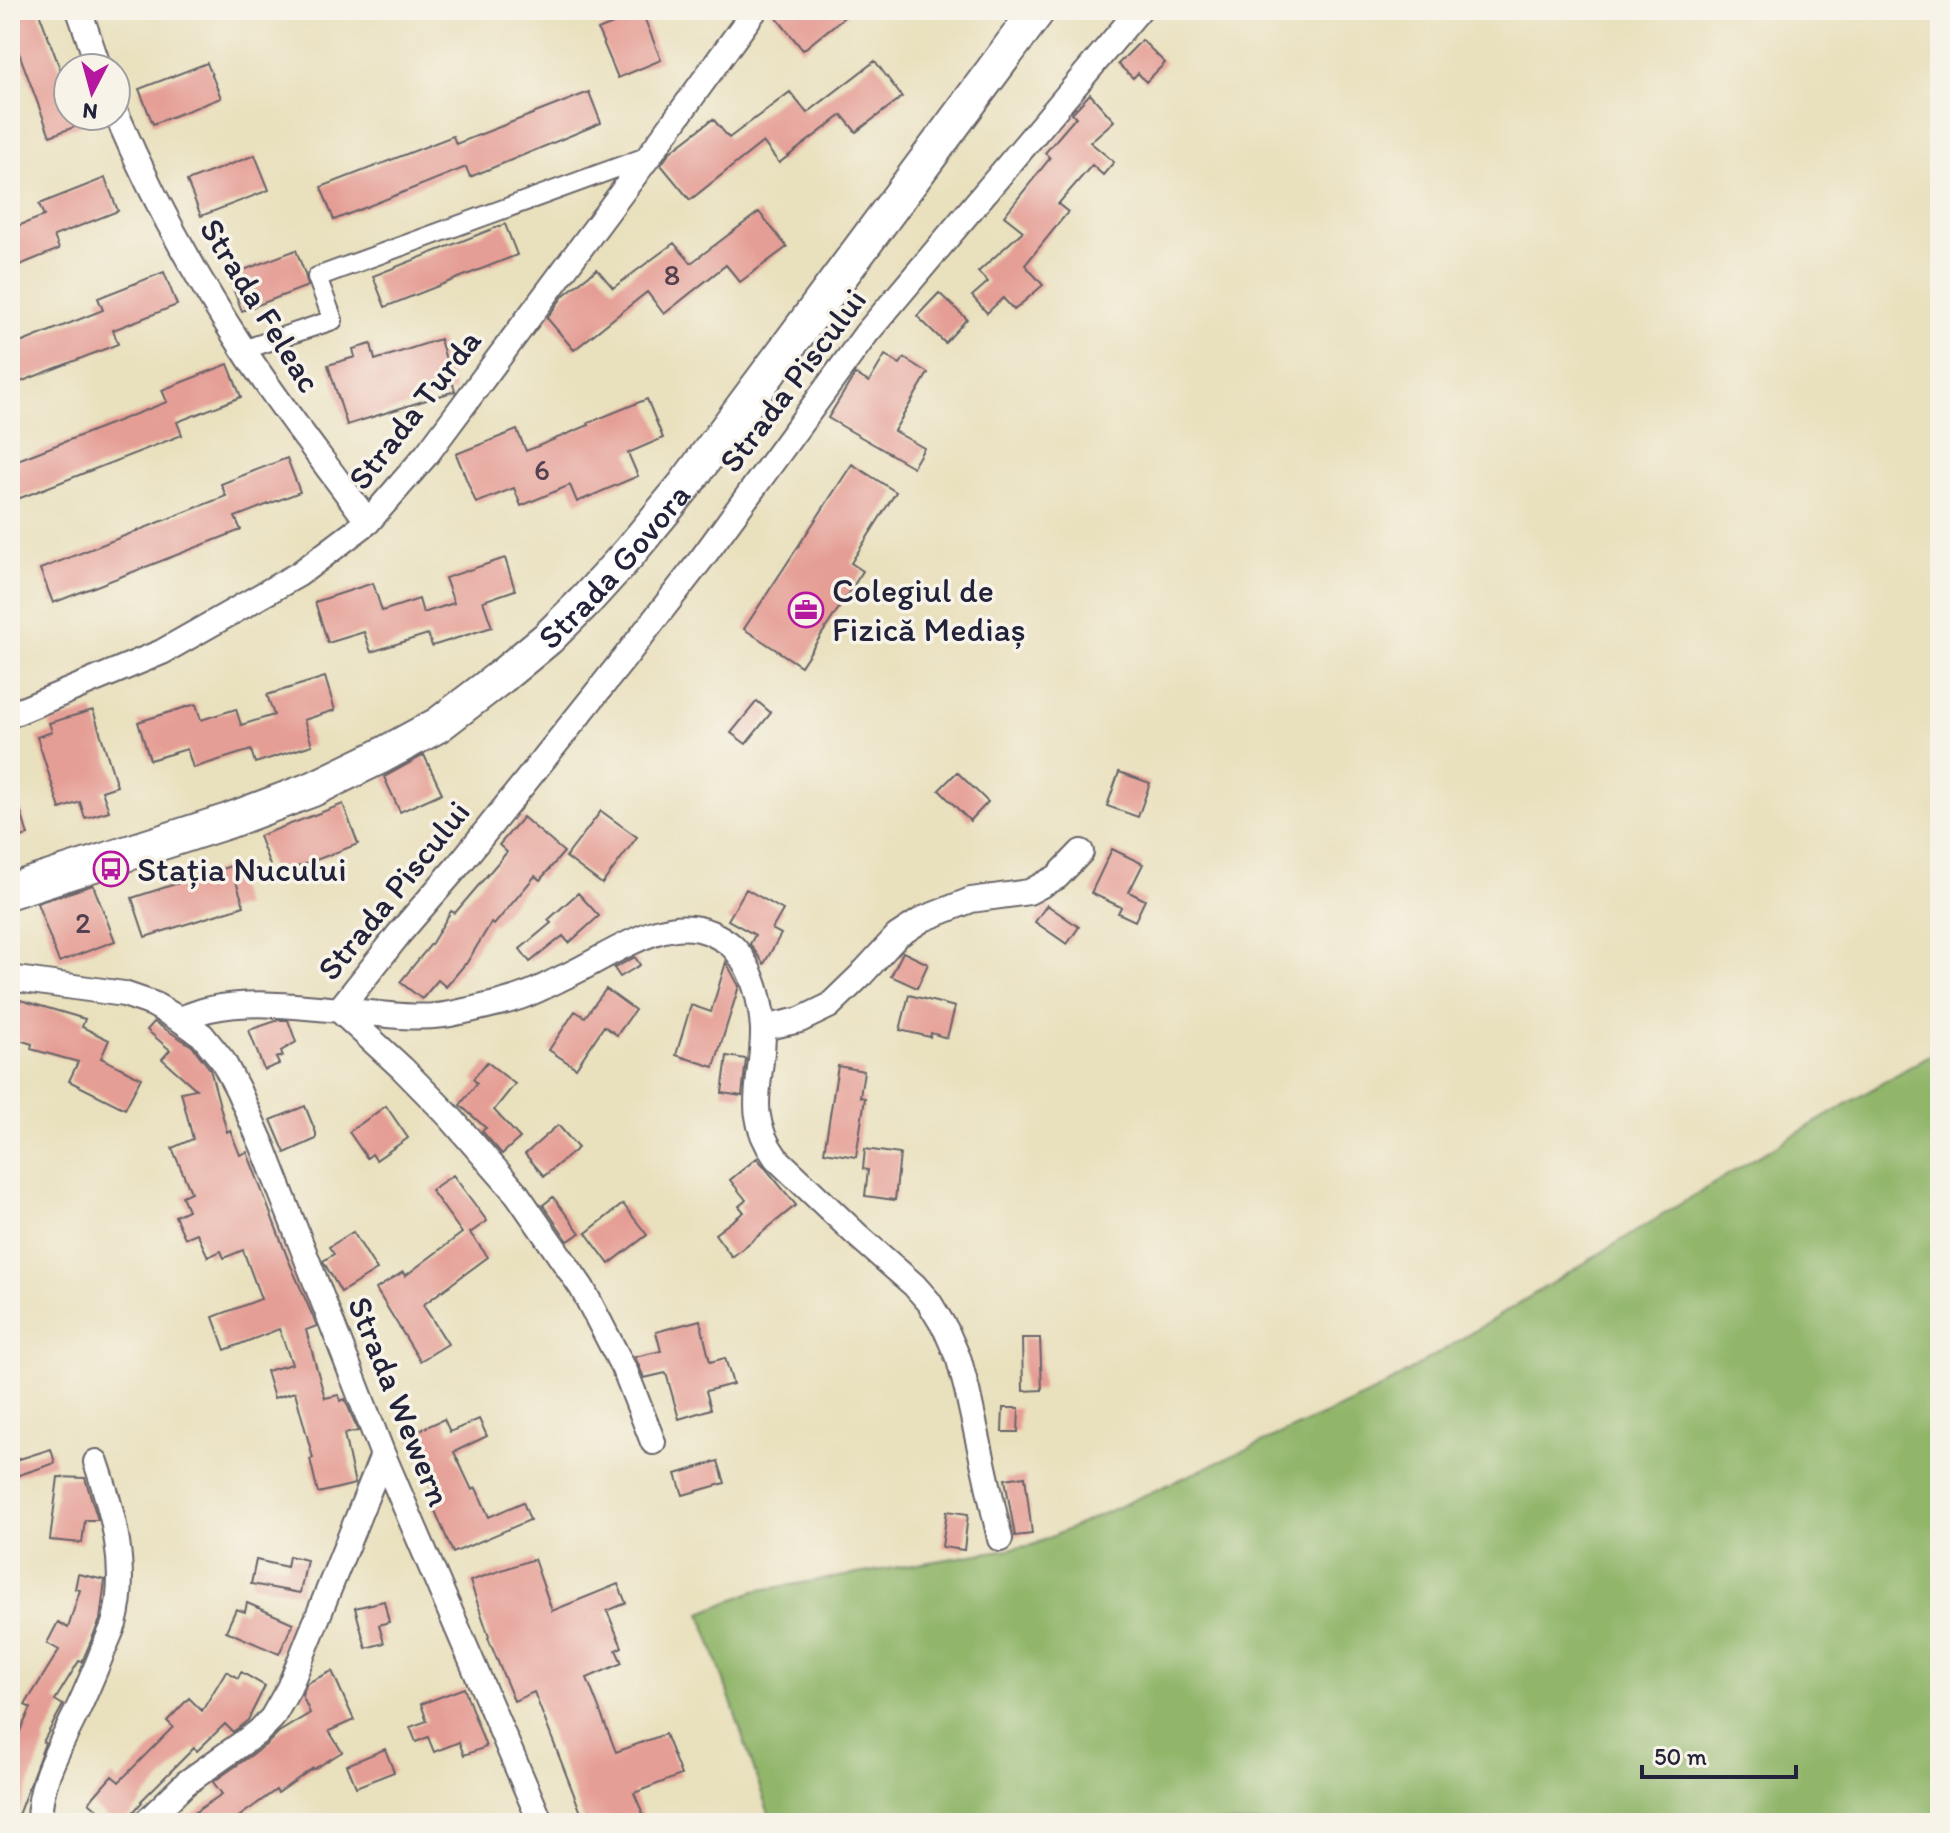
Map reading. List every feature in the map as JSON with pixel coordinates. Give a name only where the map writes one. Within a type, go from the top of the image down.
[{"type":"main road","name":"Strada Govora","points":[[10,891],[228,821],[313,789],[438,725],[536,647],[588,598],[685,485],[1038,10]]},
{"type":"street","points":[[79,10],[93,52]]},
{"type":"street","name":"Strada Turda","points":[[10,715],[162,652],[299,574],[368,522],[427,454],[755,10]]},
{"type":"street","name":"Strada Piscului","points":[[179,1019],[208,1009],[244,1004],[339,1010],[626,656],[703,557],[866,334],[1139,10]]},
{"type":"street","name":"Strada Feleac","points":[[124,132],[183,250],[243,350],[368,522]]},
{"type":"street","points":[[243,350],[333,320],[317,277],[649,156]]},
{"type":"street","points":[[763,1028],[800,1020],[829,1006],[897,936],[923,919],[971,900],[1029,892],[1057,877],[1081,852]]},
{"type":"street","points":[[339,1010],[425,1017],[456,1013],[523,996],[580,970],[620,947],[666,928],[701,928],[729,941],[746,964],[756,989],[763,1028],[758,1125],[766,1145],[857,1235],[914,1285],[946,1330],[967,1390],[1000,1539]]},
{"type":"street","name":"Strada Wewern","points":[[10,978],[124,994],[153,1004],[202,1035],[223,1061],[264,1149],[383,1455],[541,1823]]},
{"type":"street","points":[[339,1010],[421,1087],[517,1194],[582,1288],[626,1373],[653,1442]]},
{"type":"street","points":[[145,1823],[186,1783],[258,1732],[272,1718],[289,1688],[383,1455]]},
{"type":"street","points":[[39,1823],[39,1805],[50,1762],[80,1706],[114,1625],[118,1601],[119,1561],[111,1505],[96,1462]]},
{"type":"green space","points":[[1940,1049],[1940,1823],[772,1823],[701,1613],[754,1591],[1033,1545],[1346,1405],[1378,1390],[1752,1160]]},
{"type":"building","points":[[10,10],[38,10],[54,52],[52,132],[61,132],[50,136],[10,29]]},
{"type":"building","points":[[770,10],[853,10],[803,50]]},
{"type":"building","points":[[642,12],[661,60],[618,78],[598,30]]},
{"type":"building","points":[[1142,40],[1165,63],[1146,82],[1138,73],[1133,78],[1118,64]]},
{"type":"building","points":[[875,61],[902,97],[856,132],[842,115],[779,163],[763,142],[690,200],[661,165],[670,152],[713,119],[729,138],[790,92],[807,113]]},
{"type":"building","points":[[207,63],[221,98],[153,124],[139,89]]},
{"type":"building","points":[[589,92],[601,123],[470,177],[466,167],[334,220],[321,187],[453,136],[456,144]]},
{"type":"building","points":[[1090,94],[1114,121],[1090,142],[1114,162],[1103,175],[1092,165],[1058,204],[1068,212],[1025,265],[1043,285],[1014,310],[1003,298],[987,313],[972,296],[988,282],[978,272],[1023,231],[1004,216],[1050,158],[1045,153],[1076,117],[1072,113]]},
{"type":"building","points":[[255,155],[269,190],[201,216],[187,181]]},
{"type":"building","points":[[105,178],[118,211],[54,236],[59,249],[10,269],[10,229],[44,216],[39,204]]},
{"type":"building","points":[[759,212],[787,247],[740,282],[726,265],[664,314],[647,292],[574,350],[547,318],[564,295],[597,269],[613,288],[674,243],[691,263]]},
{"type":"building","points":[[505,224],[517,255],[385,307],[373,276]]},
{"type":"building","points":[[296,250],[308,286],[242,311],[228,276]]},
{"type":"building","points":[[164,272],[177,305],[113,330],[118,344],[10,386],[10,347],[103,310],[98,298]]},
{"type":"building","points":[[939,293],[967,319],[945,343],[917,316]]},
{"type":"building","points":[[440,339],[455,391],[347,425],[328,365],[355,357],[353,349],[371,344],[375,360]]},
{"type":"building","points":[[885,355],[900,364],[904,358],[928,373],[894,431],[924,448],[913,467],[828,418],[855,374],[869,382]]},
{"type":"building","points":[[228,364],[241,397],[177,422],[182,435],[10,502],[10,463],[167,402],[162,390]]},
{"type":"building","points":[[647,399],[663,438],[628,453],[638,476],[577,502],[570,485],[521,506],[514,488],[476,503],[456,454],[517,430],[526,451]]},
{"type":"building","points":[[287,458],[300,492],[235,517],[241,530],[53,603],[40,569],[226,496],[221,484]]},
{"type":"building","points":[[852,464],[896,492],[851,563],[863,571],[801,666],[744,629]]},
{"type":"building","points":[[505,558],[515,590],[483,601],[492,627],[432,646],[428,634],[371,652],[364,632],[328,643],[315,602],[373,583],[382,611],[419,599],[423,613],[454,603],[445,578]]},
{"type":"building","points":[[325,677],[335,710],[304,720],[312,745],[255,763],[251,750],[193,768],[187,749],[150,760],[138,722],[196,704],[201,720],[236,709],[241,725],[274,715],[267,695]]},
{"type":"building","points":[[757,701],[771,713],[746,744],[731,733]]},
{"type":"building","points":[[93,710],[117,786],[102,791],[109,811],[85,818],[80,802],[60,809],[37,737],[52,732],[49,723]]},
{"type":"building","points":[[424,755],[442,793],[400,812],[384,777]]},
{"type":"building","points":[[957,772],[988,802],[970,821],[939,790]]},
{"type":"building","points":[[1119,772],[1150,783],[1138,817],[1107,806]]},
{"type":"building","points":[[10,789],[14,789],[28,835],[10,840]]},
{"type":"building","points":[[343,804],[358,844],[274,876],[259,836]]},
{"type":"building","points":[[601,811],[637,837],[602,884],[566,857]]},
{"type":"building","points":[[523,817],[564,852],[540,880],[535,876],[494,925],[491,923],[466,964],[446,987],[438,980],[422,999],[400,982],[432,943],[451,911],[455,913],[507,852],[499,845]]},
{"type":"building","points":[[1112,849],[1143,864],[1129,892],[1145,900],[1135,921],[1118,913],[1121,907],[1091,893]]},
{"type":"building","points":[[231,866],[244,906],[145,937],[132,898]]},
{"type":"building","points":[[93,885],[115,941],[59,962],[37,903]]},
{"type":"building","points":[[746,889],[783,910],[772,929],[781,934],[764,964],[750,944],[755,935],[728,920]]},
{"type":"building","points":[[578,893],[599,916],[569,943],[563,936],[530,962],[520,949],[551,923],[548,920]]},
{"type":"building","points":[[1047,905],[1079,927],[1067,944],[1035,922]]},
{"type":"building","points":[[903,952],[928,964],[917,988],[891,976]]},
{"type":"building","points":[[635,957],[640,965],[620,977],[614,968]]},
{"type":"building","points":[[726,962],[739,986],[714,1067],[676,1055],[691,1005],[711,1012]]},
{"type":"building","points":[[606,989],[635,1010],[617,1035],[604,1026],[576,1068],[549,1050],[575,1011],[585,1017]]},
{"type":"building","points":[[909,995],[955,1007],[947,1038],[900,1030]]},
{"type":"building","points":[[10,997],[85,1019],[82,1027],[109,1040],[101,1058],[141,1078],[125,1109],[69,1081],[78,1062],[31,1049],[32,1044],[10,1037]]},
{"type":"building","points":[[288,1020],[296,1042],[281,1051],[283,1056],[276,1058],[279,1064],[264,1070],[249,1030]]},
{"type":"building","points":[[154,1022],[192,1046],[210,1069],[227,1132],[230,1130],[240,1155],[247,1152],[317,1326],[306,1330],[325,1398],[339,1395],[340,1401],[345,1399],[358,1431],[344,1434],[355,1484],[318,1493],[310,1459],[313,1458],[295,1392],[274,1398],[266,1371],[292,1364],[279,1329],[225,1350],[213,1317],[261,1299],[243,1250],[224,1258],[221,1251],[208,1257],[197,1233],[185,1238],[175,1216],[188,1210],[182,1196],[191,1192],[172,1148],[193,1139],[181,1092],[196,1089],[162,1059],[170,1050],[147,1030]]},
{"type":"building","points":[[727,1056],[746,1059],[742,1096],[722,1093]]},
{"type":"building","points":[[487,1062],[515,1084],[494,1110],[520,1138],[502,1154],[482,1131],[486,1128],[460,1105],[477,1083],[473,1079]]},
{"type":"building","points":[[838,1066],[864,1071],[860,1097],[865,1098],[856,1157],[824,1152]]},
{"type":"building","points":[[305,1106],[316,1139],[285,1153],[271,1120]]},
{"type":"building","points":[[386,1106],[408,1138],[376,1160],[372,1154],[367,1158],[349,1132]]},
{"type":"building","points":[[558,1125],[578,1148],[544,1176],[525,1154]]},
{"type":"building","points":[[865,1149],[900,1154],[895,1200],[865,1196],[868,1170],[863,1169]]},
{"type":"building","points":[[757,1158],[796,1205],[732,1257],[715,1234],[744,1212],[739,1206],[746,1200],[730,1180]]},
{"type":"building","points":[[453,1175],[487,1221],[470,1233],[488,1257],[423,1305],[448,1344],[420,1361],[376,1289],[403,1272],[405,1276],[462,1233],[431,1190]]},
{"type":"building","points":[[553,1197],[580,1233],[568,1241],[543,1205]]},
{"type":"building","points":[[623,1204],[647,1235],[609,1264],[586,1233]]},
{"type":"building","points":[[353,1232],[377,1270],[341,1292],[323,1261],[334,1254],[329,1247]]},
{"type":"building","points":[[700,1320],[710,1362],[725,1358],[733,1384],[706,1391],[711,1409],[679,1419],[666,1373],[644,1378],[635,1357],[661,1351],[656,1332]]},
{"type":"building","points":[[1022,1338],[1040,1338],[1042,1390],[1023,1391]]},
{"type":"building","points":[[1003,1408],[1019,1408],[1018,1432],[1002,1432]]},
{"type":"building","points":[[444,1419],[450,1432],[479,1419],[487,1436],[454,1452],[489,1517],[523,1502],[530,1520],[453,1553],[433,1506],[441,1503],[409,1435]]},
{"type":"building","points":[[51,1449],[55,1463],[10,1478],[10,1462]]},
{"type":"building","points":[[718,1461],[725,1483],[683,1495],[676,1474]]},
{"type":"building","points":[[1025,1476],[1032,1534],[1015,1536],[1005,1479]]},
{"type":"building","points":[[58,1477],[85,1478],[98,1520],[85,1520],[82,1543],[50,1540]]},
{"type":"building","points":[[947,1511],[968,1514],[964,1550],[942,1547]]},
{"type":"building","points":[[289,1556],[307,1560],[300,1593],[251,1584],[256,1560],[287,1567]]},
{"type":"building","points":[[534,1559],[552,1611],[618,1584],[626,1603],[607,1611],[622,1647],[616,1650],[622,1663],[587,1678],[616,1752],[665,1734],[681,1775],[634,1793],[647,1823],[585,1823],[534,1692],[514,1701],[488,1638],[470,1581]]},
{"type":"building","points":[[78,1574],[105,1580],[100,1620],[82,1662],[79,1661],[55,1700],[63,1705],[43,1742],[15,1823],[10,1823],[10,1752],[31,1708],[25,1705],[59,1650],[47,1643],[58,1622],[68,1628],[80,1590],[75,1589]]},
{"type":"building","points":[[384,1601],[389,1622],[379,1625],[384,1643],[366,1648],[355,1608]]},
{"type":"building","points":[[247,1603],[293,1623],[279,1654],[226,1631],[236,1609],[245,1612]]},
{"type":"building","points":[[226,1671],[238,1678],[241,1672],[265,1686],[248,1720],[233,1732],[225,1724],[197,1751],[194,1748],[141,1801],[124,1823],[113,1823],[89,1802],[112,1776],[119,1782],[173,1727],[167,1721],[189,1698],[202,1711]]},
{"type":"building","points":[[332,1671],[354,1720],[329,1731],[342,1752],[278,1793],[276,1790],[230,1823],[179,1823],[222,1794],[213,1782],[279,1732],[310,1713],[302,1695],[307,1683]]},
{"type":"building","points":[[464,1688],[486,1747],[464,1755],[459,1742],[434,1752],[428,1737],[416,1742],[410,1727],[427,1721],[421,1704]]},
{"type":"building","points":[[385,1749],[394,1772],[356,1787],[347,1765]]},
{"type":"place","name":"Colegiul de Fizică Mediaș","points":[[806,610]]},
{"type":"place","name":"Stația Nucului","points":[[111,869]]}]
